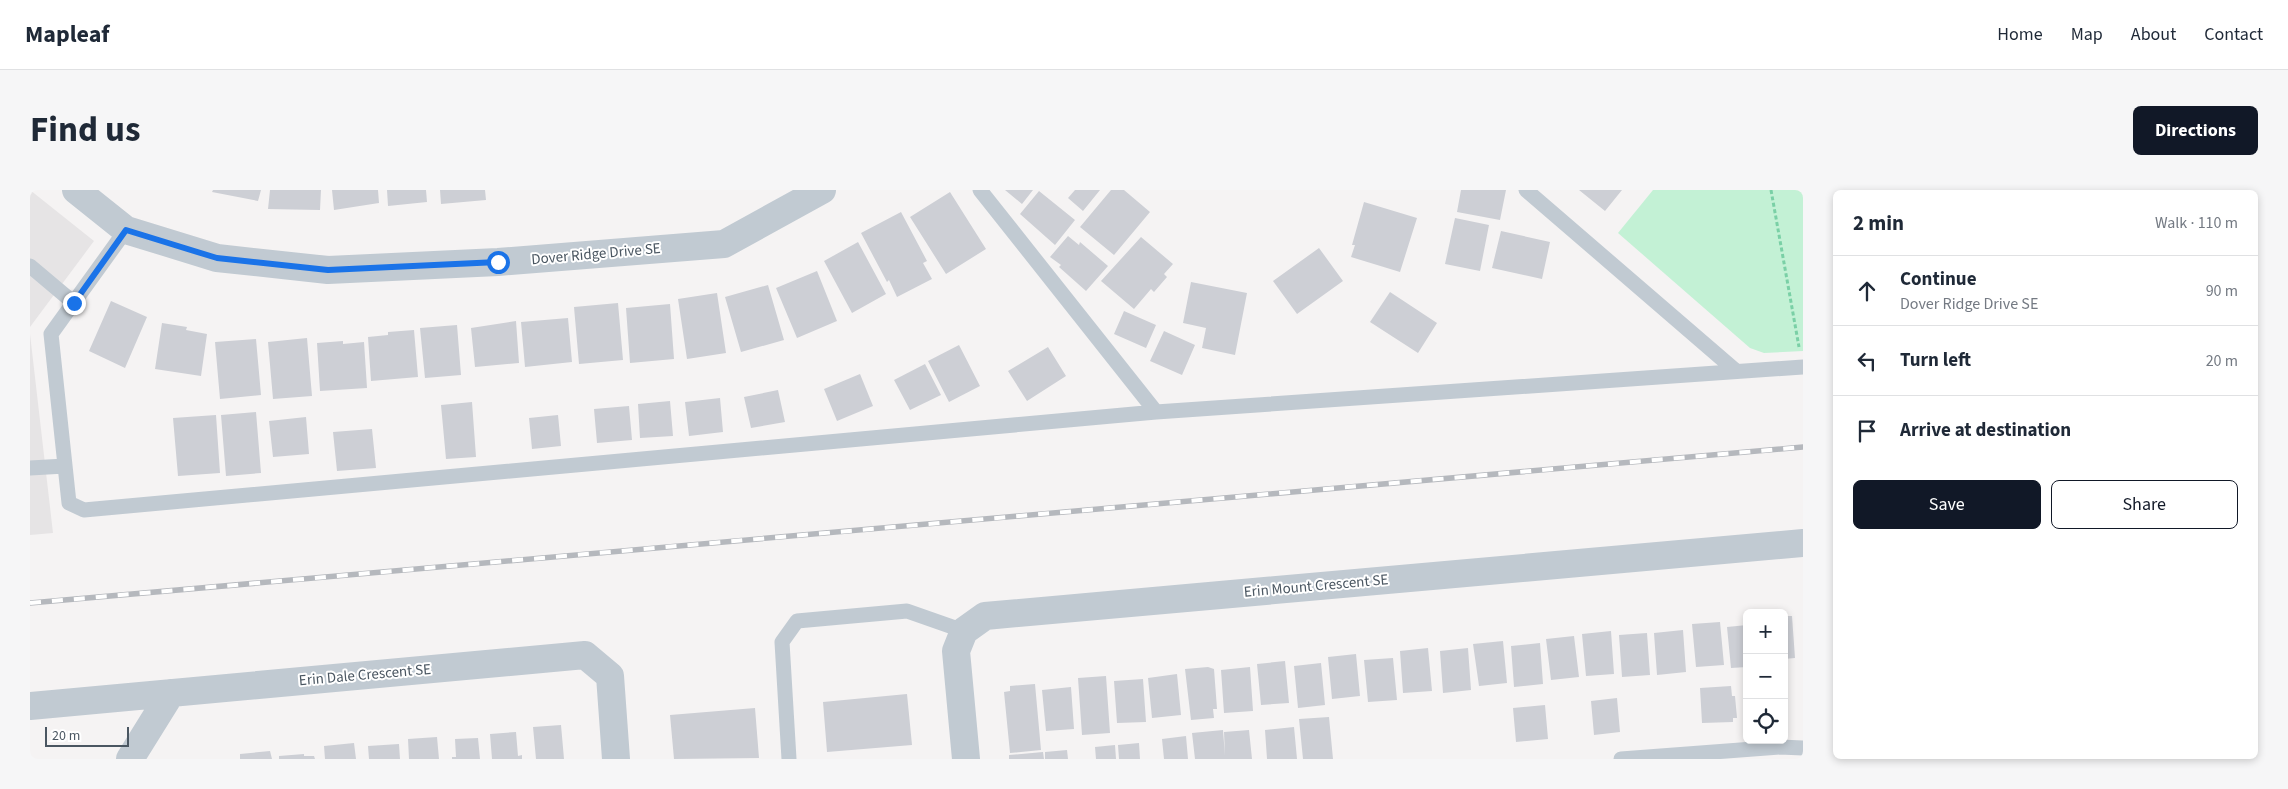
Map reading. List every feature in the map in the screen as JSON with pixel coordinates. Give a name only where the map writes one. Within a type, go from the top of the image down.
[{"type":"street","name":"Dover Ridge Drive SE","points":[[76,190],[126,230],[217,258],[328,270],[498,262],[724,244],[822,190]]},
{"type":"street","name":"Erin Mount Crescent SE","points":[[964,631],[984,616],[1803,542]]},
{"type":"street","points":[[964,631],[956,651],[966,759]]},
{"type":"street","name":"Erin Dale Crescent SE","points":[[30,706],[585,655],[610,676],[616,759]]},
{"type":"street","points":[[130,759],[171,693]]},
{"type":"lane","points":[[980,190],[1156,412]]},
{"type":"lane","points":[[1526,190],[1736,371]]},
{"type":"lane","points":[[126,230],[51,334],[69,503],[84,510],[1156,412],[1803,367]]},
{"type":"lane","points":[[30,266],[74,303]]},
{"type":"lane","points":[[30,468],[66,466]]},
{"type":"lane","points":[[789,759],[782,642],[797,621],[907,611],[964,631]]},
{"type":"lane","points":[[1621,759],[1780,746],[1803,748]]},
{"type":"path","points":[[1771,190],[1800,351]]},
{"type":"shaded area","points":[[30,190],[94,241],[30,327]]},
{"type":"shaded area","points":[[30,334],[53,533],[30,535]]},
{"type":"green space","points":[[1653,190],[1803,190],[1803,351],[1764,353],[1750,348],[1618,233]]},
{"type":"building","points":[[213,190],[261,190],[258,201],[212,192]]},
{"type":"building","points":[[270,190],[321,190],[320,210],[268,209]]},
{"type":"building","points":[[332,190],[378,190],[379,203],[334,210]]},
{"type":"building","points":[[387,190],[426,190],[427,202],[388,206]]},
{"type":"building","points":[[440,190],[485,190],[486,200],[441,204]]},
{"type":"building","points":[[1005,190],[1033,190],[1022,204]]},
{"type":"building","points":[[1075,190],[1100,190],[1083,211],[1068,198]]},
{"type":"building","points":[[1111,190],[1124,190],[1150,212],[1114,255],[1080,227]]},
{"type":"building","points":[[1461,190],[1506,190],[1500,220],[1457,212]]},
{"type":"building","points":[[1579,190],[1622,190],[1605,211]]},
{"type":"building","points":[[1039,191],[1075,220],[1055,245],[1020,214]]},
{"type":"building","points":[[950,192],[986,249],[946,274],[910,217]]},
{"type":"building","points":[[1364,202],[1417,218],[1400,272],[1351,257],[1355,245],[1352,245]]},
{"type":"building","points":[[901,212],[927,261],[923,263],[932,279],[897,297],[861,233]]},
{"type":"building","points":[[1455,218],[1489,225],[1480,271],[1445,264]]},
{"type":"building","points":[[1501,231],[1550,242],[1542,279],[1492,268]]},
{"type":"building","points":[[1068,236],[1079,245],[1080,242],[1108,266],[1086,291],[1059,267],[1061,265],[1050,257]]},
{"type":"building","points":[[1141,237],[1173,264],[1164,274],[1167,277],[1154,292],[1151,289],[1134,309],[1101,281]]},
{"type":"building","points":[[858,242],[886,294],[852,313],[824,261]]},
{"type":"building","points":[[1319,248],[1343,281],[1297,314],[1273,281]]},
{"type":"building","points":[[817,271],[837,321],[797,338],[776,288]]},
{"type":"building","points":[[1191,282],[1247,293],[1235,355],[1202,348],[1206,328],[1183,323]]},
{"type":"building","points":[[768,285],[784,340],[741,352],[725,297]]},
{"type":"building","points":[[1390,292],[1437,323],[1418,353],[1370,322]]},
{"type":"building","points":[[717,293],[726,353],[687,359],[678,299]]},
{"type":"building","points":[[111,301],[147,317],[125,368],[89,351]]},
{"type":"building","points":[[618,303],[623,360],[579,364],[574,307]]},
{"type":"building","points":[[670,304],[674,359],[630,363],[626,308]]},
{"type":"building","points":[[1124,311],[1156,325],[1146,348],[1114,334]]},
{"type":"building","points":[[568,318],[572,362],[525,367],[521,322]]},
{"type":"building","points":[[516,321],[519,363],[475,367],[471,328]]},
{"type":"building","points":[[162,323],[187,327],[186,330],[207,334],[201,376],[155,369]]},
{"type":"building","points":[[457,325],[461,375],[425,378],[420,328]]},
{"type":"building","points":[[414,330],[418,377],[371,381],[368,337],[388,335],[388,332]]},
{"type":"building","points":[[1164,331],[1195,345],[1182,375],[1150,361]]},
{"type":"building","points":[[307,338],[312,396],[273,399],[268,342]]},
{"type":"building","points":[[256,339],[261,395],[220,399],[215,342]]},
{"type":"building","points":[[343,341],[343,344],[364,342],[367,388],[320,391],[317,343]]},
{"type":"building","points":[[959,345],[980,386],[949,402],[928,361]]},
{"type":"building","points":[[1048,347],[1066,376],[1027,401],[1008,371]]},
{"type":"building","points":[[925,364],[941,395],[910,410],[894,380]]},
{"type":"building","points":[[860,374],[873,406],[837,421],[824,389]]},
{"type":"building","points":[[778,390],[785,422],[751,428],[744,397]]},
{"type":"building","points":[[720,398],[723,432],[689,436],[685,402]]},
{"type":"building","points":[[670,401],[673,436],[640,438],[638,404]]},
{"type":"building","points":[[472,402],[476,457],[446,459],[441,405]]},
{"type":"building","points":[[629,406],[632,440],[597,443],[594,409]]},
{"type":"building","points":[[256,412],[261,473],[226,476],[221,415]]},
{"type":"building","points":[[216,415],[220,473],[178,476],[173,418]]},
{"type":"building","points":[[558,415],[561,446],[532,449],[529,418]]},
{"type":"building","points":[[306,417],[309,454],[273,457],[269,421]]},
{"type":"building","points":[[372,429],[376,468],[337,471],[333,432]]},
{"type":"building","points":[[1788,616],[1792,616],[1795,658],[1788,659]]},
{"type":"building","points":[[1720,622],[1724,665],[1696,667],[1692,624]]},
{"type":"building","points":[[1743,625],[1743,667],[1731,668],[1727,627]]},
{"type":"building","points":[[1683,630],[1686,672],[1657,675],[1654,633]]},
{"type":"building","points":[[1611,631],[1614,674],[1586,676],[1582,634]]},
{"type":"building","points":[[1647,633],[1650,675],[1622,677],[1619,635]]},
{"type":"building","points":[[1574,636],[1579,677],[1551,680],[1546,639]]},
{"type":"building","points":[[1503,641],[1507,683],[1479,686],[1473,644]]},
{"type":"building","points":[[1540,643],[1543,684],[1514,687],[1511,646]]},
{"type":"building","points":[[1428,648],[1432,691],[1403,693],[1400,651]]},
{"type":"building","points":[[1468,648],[1471,690],[1443,693],[1440,651]]},
{"type":"building","points":[[1356,654],[1360,696],[1332,699],[1328,657]]},
{"type":"building","points":[[1393,658],[1397,700],[1368,702],[1364,660]]},
{"type":"building","points":[[1285,661],[1289,703],[1261,705],[1257,664]]},
{"type":"building","points":[[1321,663],[1325,705],[1298,708],[1294,666]]},
{"type":"building","points":[[1208,667],[1214,669],[1217,709],[1213,709],[1214,718],[1191,720],[1185,669]]},
{"type":"building","points":[[1250,667],[1253,711],[1224,713],[1221,670]]},
{"type":"building","points":[[1177,674],[1181,715],[1152,718],[1148,678]]},
{"type":"building","points":[[1106,676],[1110,733],[1082,735],[1078,678]]},
{"type":"building","points":[[1143,679],[1146,722],[1117,723],[1114,681]]},
{"type":"building","points":[[1035,684],[1041,750],[1010,753],[1004,692],[1010,691],[1010,686]]},
{"type":"building","points":[[1731,686],[1732,696],[1735,696],[1737,718],[1733,718],[1733,722],[1702,723],[1700,688]]},
{"type":"building","points":[[1071,687],[1074,729],[1046,731],[1042,690]]},
{"type":"building","points":[[907,694],[912,745],[827,752],[823,702]]},
{"type":"building","points":[[1617,698],[1620,732],[1594,735],[1591,701]]},
{"type":"building","points":[[1545,705],[1548,739],[1516,742],[1513,708]]},
{"type":"building","points":[[755,708],[759,758],[674,759],[670,715]]},
{"type":"building","points":[[1329,717],[1333,759],[1303,759],[1299,719]]},
{"type":"building","points":[[561,725],[564,759],[536,759],[533,727]]},
{"type":"building","points":[[1294,727],[1297,759],[1267,759],[1265,730]]},
{"type":"building","points":[[1223,730],[1225,756],[1224,732],[1249,730],[1252,759],[1195,759],[1192,733]]},
{"type":"building","points":[[516,732],[518,756],[522,755],[522,759],[492,759],[490,734]]},
{"type":"building","points":[[1186,736],[1188,759],[1164,759],[1162,739]]},
{"type":"building","points":[[437,737],[439,759],[409,759],[408,739]]},
{"type":"building","points":[[478,738],[480,759],[452,759],[452,757],[456,757],[455,739]]},
{"type":"building","points":[[354,743],[356,759],[325,759],[324,746]]},
{"type":"building","points":[[1139,743],[1140,759],[1119,759],[1118,745]]},
{"type":"building","points":[[399,744],[400,759],[369,759],[368,746]]},
{"type":"building","points":[[1115,745],[1116,759],[1096,759],[1095,747]]},
{"type":"building","points":[[1067,750],[1068,759],[1045,759],[1045,752]]},
{"type":"building","points":[[270,751],[272,759],[240,759],[240,754]]},
{"type":"building","points":[[1043,752],[1044,759],[1009,759],[1009,755]]},
{"type":"building","points":[[304,754],[304,756],[314,756],[315,759],[279,759],[279,756]]},
{"type":"railway","points":[[30,603],[1803,447]]},
{"type":"route","points":[[74,303],[126,230],[217,258],[328,270],[498,262]]}]
